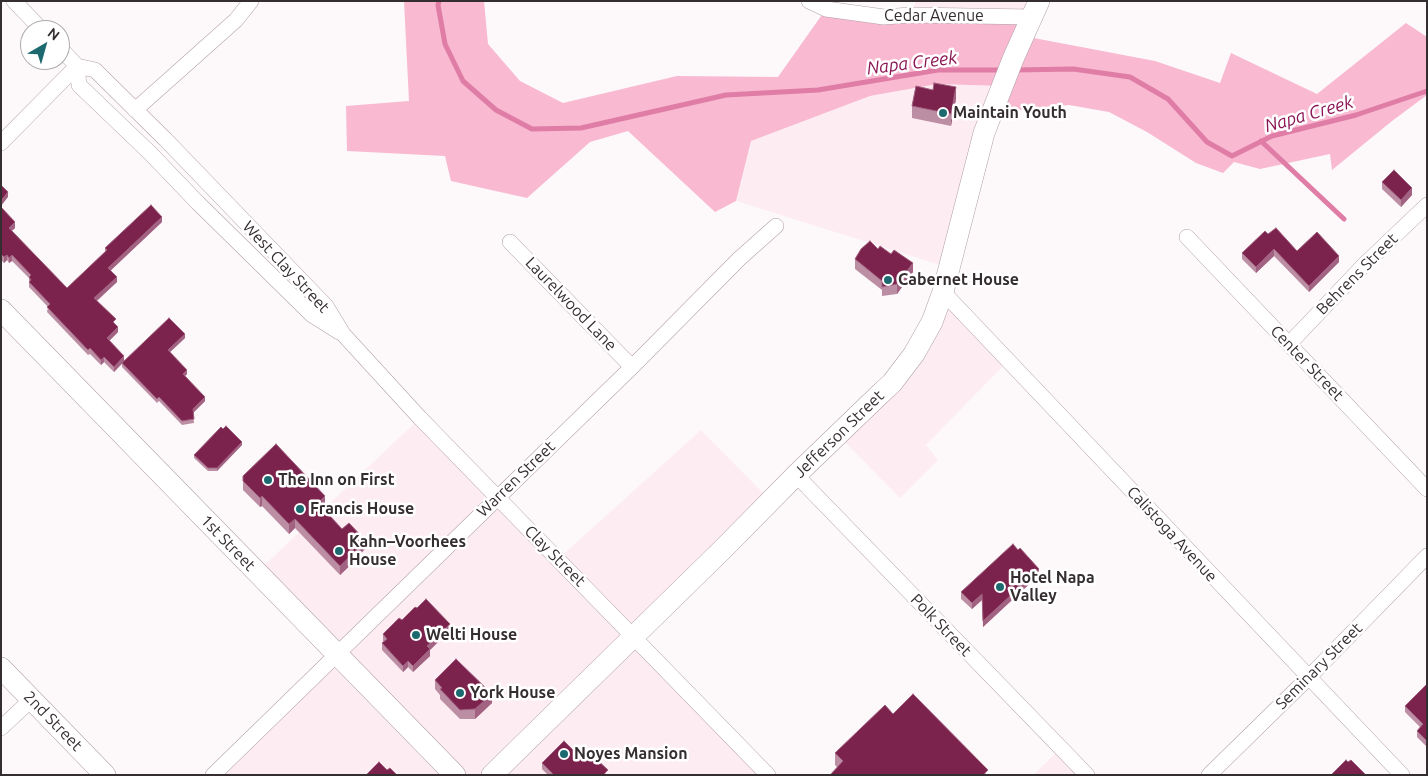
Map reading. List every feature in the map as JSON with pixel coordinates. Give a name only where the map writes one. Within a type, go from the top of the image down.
[{"type":"main road","name":"Jefferson Street","points":[[492,775],[904,369],[928,330],[943,292],[978,154],[992,114],[1035,9]]},
{"type":"main road","name":"1st Street","points":[[1,310],[455,775]]},
{"type":"main road","name":"2nd Street","points":[[1,668],[106,775]]},
{"type":"street","points":[[14,1],[32,20]]},
{"type":"street","points":[[135,110],[236,20],[251,1]]},
{"type":"street","name":"Cedar Avenue","points":[[809,1],[826,9],[884,17],[1035,9]]},
{"type":"street","name":"West Clay Street","points":[[70,59],[77,66],[94,70],[135,110],[326,306],[343,334]]},
{"type":"street","points":[[1,143],[77,66]]},
{"type":"street","name":"West Clay Street","points":[[77,66],[79,85],[152,154],[198,203],[312,315],[343,334]]},
{"type":"street","name":"Behrens Street","points":[[1289,344],[1365,264],[1427,205]]},
{"type":"street","name":"Warren Street","points":[[213,775],[336,653],[632,367],[740,259],[776,226]]},
{"type":"street","name":"Center Street","points":[[1187,237],[1427,489]]},
{"type":"street","name":"Laurelwood Lane","points":[[510,242],[632,367]]},
{"type":"street","name":"Calistoga Avenue","points":[[943,292],[1402,775]]},
{"type":"street","name":"Clay Street","points":[[343,334],[420,418],[768,775]]},
{"type":"street","name":"Polk Street","points":[[796,475],[1087,775]]},
{"type":"street","name":"Seminary Street","points":[[1209,775],[1308,678],[1427,556]]},
{"type":"street","points":[[1,728],[32,699]]},
{"type":"shaded area","points":[[404,1],[484,1],[488,44],[520,81],[563,103],[677,76],[778,77],[826,9],[884,17],[1034,8],[1023,36],[1155,61],[1220,83],[1231,53],[1317,94],[1406,23],[1427,37],[1427,95],[1332,170],[1330,154],[1260,169],[1234,162],[1223,173],[1196,163],[1147,132],[1109,112],[1069,105],[991,113],[1002,86],[937,84],[870,96],[751,141],[736,201],[715,212],[628,131],[590,142],[527,198],[451,181],[445,156],[347,151],[346,106],[409,101]]},
{"type":"shaded area","points":[[916,1],[1037,1],[1034,8],[910,15]]},
{"type":"shaded area","points":[[937,84],[1002,86],[950,268],[736,201],[751,141],[870,96]]},
{"type":"shaded area","points":[[943,292],[1008,361],[926,445],[938,460],[900,498],[838,435],[879,395]]},
{"type":"shaded area","points":[[420,418],[558,559],[701,430],[771,501],[634,637],[768,775],[213,775],[336,653],[257,572]]},
{"type":"shaded area","points":[[1061,748],[1087,775],[1033,775]]},
{"type":"building","points":[[934,83],[956,87],[951,114],[912,106],[916,86],[933,90]]},
{"type":"building","points":[[1394,170],[1412,188],[1401,200],[1382,182]]},
{"type":"building","points":[[1,185],[8,192],[1,201]]},
{"type":"building","points":[[151,205],[162,217],[108,268],[117,277],[94,298],[116,319],[113,322],[118,327],[107,338],[124,356],[114,367],[104,357],[101,360],[90,348],[88,350],[47,307],[50,304],[29,282],[31,275],[12,255],[9,258],[7,255],[4,257],[1,254],[1,207],[15,222],[9,228],[67,288],[107,250],[105,248]]},
{"type":"building","points":[[1276,228],[1297,251],[1317,232],[1339,256],[1309,286],[1274,249],[1256,267],[1242,253],[1265,231],[1268,234]]},
{"type":"building","name":"Cabernet House","points":[[870,241],[878,249],[880,246],[891,254],[894,250],[913,263],[897,284],[882,287],[882,281],[855,259],[861,249]]},
{"type":"building","points":[[169,318],[185,334],[168,350],[187,370],[183,374],[205,397],[193,409],[194,419],[182,421],[159,397],[157,399],[122,363]]},
{"type":"building","points":[[226,426],[242,442],[217,468],[208,468],[194,455],[221,427],[223,429]]},
{"type":"building","points":[[276,444],[325,496],[318,503],[342,529],[349,523],[365,540],[340,566],[295,519],[289,524],[262,496],[260,498],[243,481],[243,476]]},
{"type":"building","name":"Hotel Napa Valley","points":[[1013,544],[1018,550],[1020,548],[1039,569],[983,621],[982,594],[972,603],[961,592]]},
{"type":"building","name":"Welti House","points":[[426,599],[450,624],[427,646],[430,649],[413,666],[408,661],[403,666],[382,643],[387,639],[383,634],[399,618],[402,620]]},
{"type":"building","name":"York House","points":[[456,659],[492,694],[475,709],[460,710],[440,689],[442,688],[435,680]]},
{"type":"building","points":[[1427,684],[1427,741],[1417,731],[1423,724],[1405,706]]},
{"type":"building","points":[[913,694],[988,770],[983,775],[830,775],[843,761],[835,753],[885,705],[893,714]]},
{"type":"building","name":"Noyes Mansion","points":[[564,741],[585,762],[592,755],[608,770],[603,775],[554,775],[542,763]]},
{"type":"building","points":[[1346,760],[1348,762],[1351,760],[1366,775],[1331,775]]},
{"type":"building","points":[[379,762],[387,770],[390,768],[397,775],[366,775]]},
{"type":"waterway","name":"Napa Creek","points":[[439,1],[438,5],[445,44],[463,81],[496,110],[532,129],[581,128],[726,95],[818,90],[938,70],[1002,70]]},
{"type":"waterway","name":"Napa Creek","points":[[1015,70],[1073,69],[1130,77],[1168,99],[1207,142],[1232,156],[1272,136],[1356,115],[1427,91]]},
{"type":"waterway","points":[[1261,141],[1344,219]]},
{"type":"place","name":"Maintain Youth","points":[[943,113]]},
{"type":"place","name":"Cabernet House","points":[[888,280]]},
{"type":"place","name":"The Inn on First","points":[[268,480]]},
{"type":"place","name":"Francis House","points":[[300,509]]},
{"type":"place","name":"Kahn–Voorhees House","points":[[339,551]]},
{"type":"place","name":"Hotel Napa Valley","points":[[1000,587]]},
{"type":"place","name":"Welti House","points":[[416,635]]},
{"type":"place","name":"York House","points":[[460,693]]},
{"type":"place","name":"Noyes Mansion","points":[[564,754]]}]
